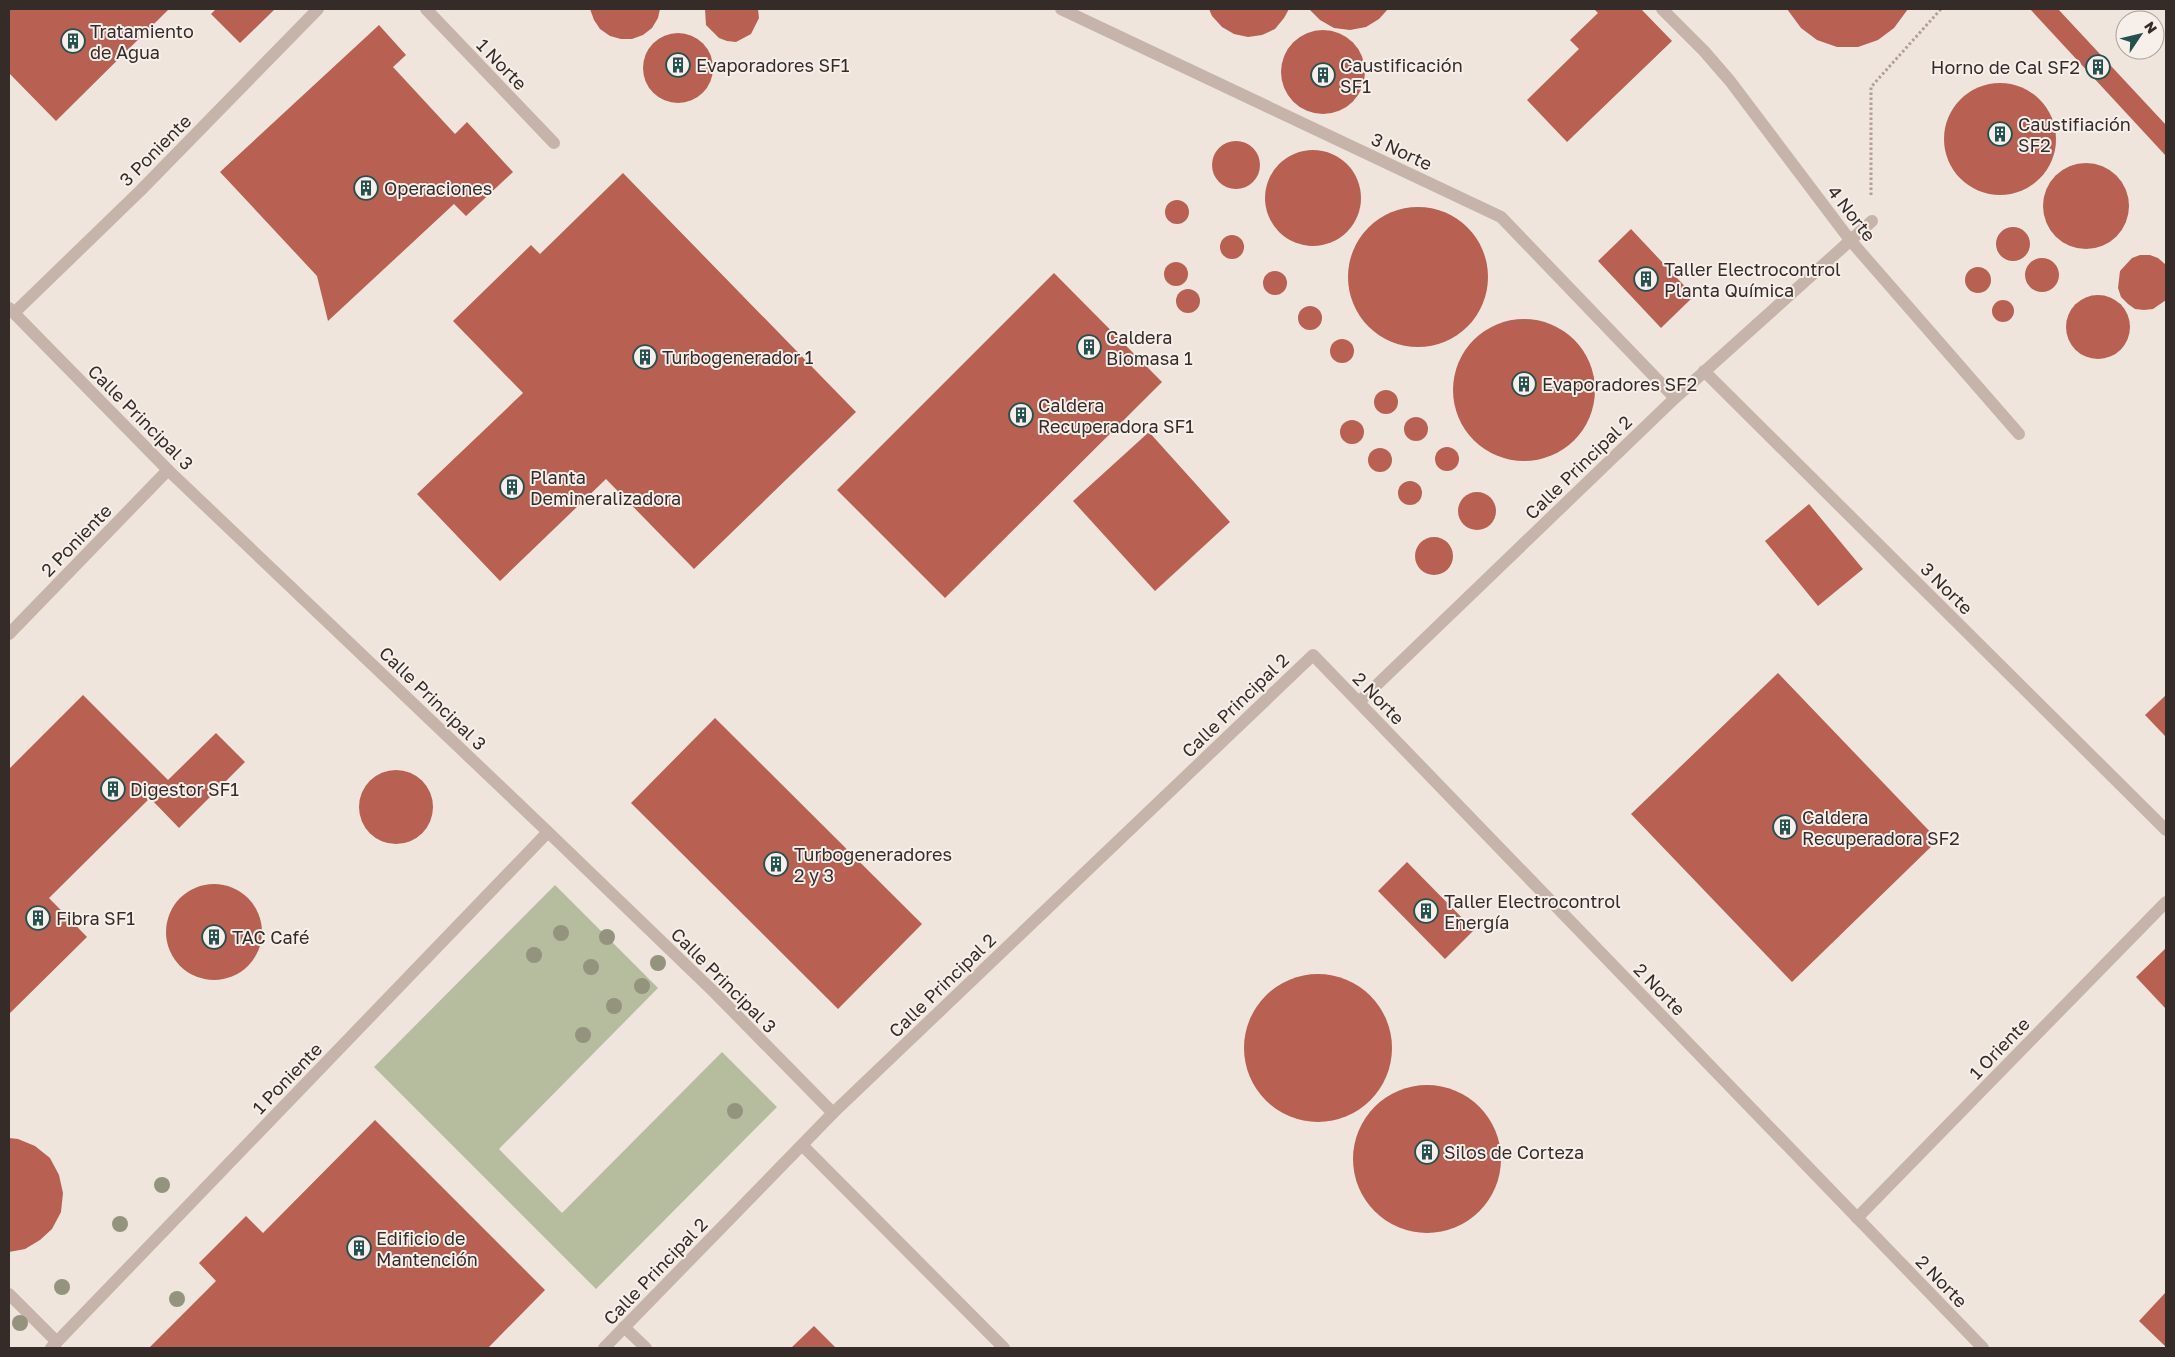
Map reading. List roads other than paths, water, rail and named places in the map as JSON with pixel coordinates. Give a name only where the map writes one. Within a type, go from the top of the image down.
[{"type":"lane","name":"3 Poniente","points":[[11,310],[140,191],[318,9]]},
{"type":"lane","name":"1 Norte","points":[[426,9],[554,143]]},
{"type":"lane","name":"3 Norte","points":[[1061,9],[1501,217],[1675,398]]},
{"type":"lane","name":"4 Norte","points":[[1662,9],[1704,51],[1730,81],[1850,240],[2019,434]]},
{"type":"lane","name":"Calle Principal 2","points":[[1359,702],[1675,398],[1872,221]]},
{"type":"lane","name":"Calle Principal 3","points":[[11,310],[168,470],[714,992],[833,1113]]},
{"type":"lane","name":"3 Norte","points":[[1704,371],[2166,830]]},
{"type":"lane","name":"2 Poniente","points":[[9,634],[168,470]]},
{"type":"lane","name":"Calle Principal 2","points":[[604,1348],[833,1113],[1313,655]]},
{"type":"lane","name":"2 Norte","points":[[1313,655],[1983,1348]]},
{"type":"lane","name":"1 Poniente","points":[[54,1345],[548,832]]},
{"type":"lane","name":"1 Oriente","points":[[1857,1218],[2166,902]]},
{"type":"lane","points":[[802,1145],[1004,1348]]},
{"type":"lane","points":[[9,1294],[54,1345]]},
{"type":"lane","points":[[624,1327],[646,1348]]},
{"type":"place","name":"Tratamiento de Agua","points":[[73,41]]},
{"type":"place","name":"Evaporadores SF1","points":[[678,65]]},
{"type":"place","name":"Horno de Cal SF2","points":[[2098,67]]},
{"type":"place","name":"Caustificación SF1","points":[[1323,75]]},
{"type":"place","name":"Caustifiación SF2","points":[[2000,134]]},
{"type":"place","name":"Operaciones","points":[[366,188]]},
{"type":"place","name":"Taller Electrocontrol Planta Química","points":[[1646,279]]},
{"type":"place","name":"Caldera Biomasa 1","points":[[1089,347]]},
{"type":"place","name":"Turbogenerador 1","points":[[645,357]]},
{"type":"place","name":"Evaporadores SF2","points":[[1524,384]]},
{"type":"place","name":"Caldera Recuperadora SF1","points":[[1021,415]]},
{"type":"place","name":"Planta Demineralizadora","points":[[512,487]]},
{"type":"place","name":"Digestor SF1","points":[[113,789]]},
{"type":"place","name":"Caldera Recuperadora SF2","points":[[1785,827]]},
{"type":"place","name":"Turbogeneradores 2 y 3","points":[[776,864]]},
{"type":"place","name":"Taller Electrocontrol Energía","points":[[1426,911]]},
{"type":"place","name":"Fibra SF1","points":[[38,918]]},
{"type":"place","name":"TAC Café","points":[[214,937]]},
{"type":"place","name":"Silos de Corteza","points":[[1427,1152]]},
{"type":"place","name":"Edificio de Mantención","points":[[359,1248]]}]
